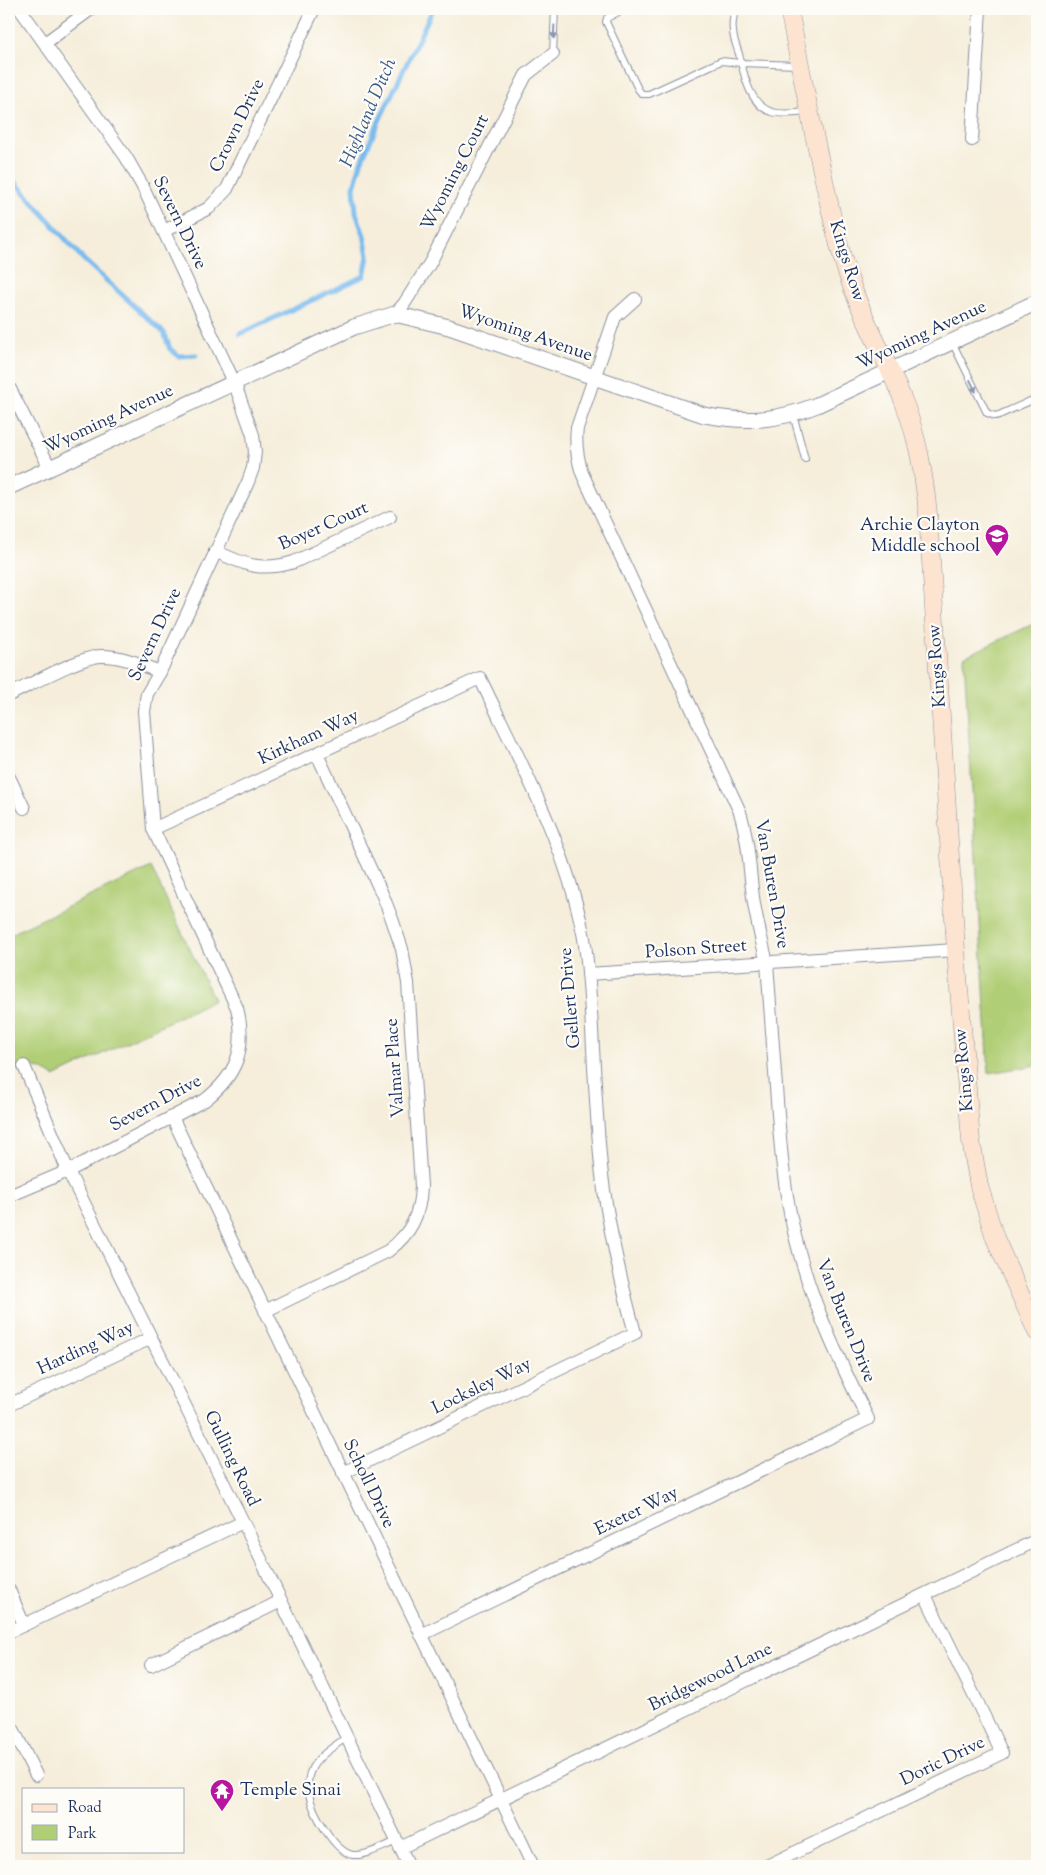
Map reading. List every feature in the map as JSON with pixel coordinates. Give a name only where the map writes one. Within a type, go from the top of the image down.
[{"type":"main road","name":"Kings Row","points":[[789,9],[809,111],[837,239],[846,270],[862,312],[903,400],[922,463],[971,1141],[976,1172],[995,1238],[1037,1332]]},
{"type":"street","name":"Severn Drive","points":[[9,1196],[68,1171],[205,1100],[219,1089],[230,1075],[237,1060],[241,1044],[241,1025],[237,1008],[153,829],[144,711],[147,694],[160,672],[214,551],[248,482],[253,468],[255,452],[253,435],[234,382],[143,187],[126,157],[20,9]]},
{"type":"street","points":[[45,43],[91,9]]},
{"type":"street","name":"Crown Drive","points":[[164,231],[209,208],[227,189],[314,9]]},
{"type":"street","points":[[972,140],[980,9]]},
{"type":"street","name":"Wyoming Court","points":[[395,314],[404,304],[430,263],[526,76],[553,54]]},
{"type":"street","name":"Van Buren Drive","points":[[635,299],[615,317],[577,428],[577,459],[740,812],[747,836],[753,897],[767,962],[780,1154],[788,1204],[799,1255],[814,1299],[831,1342],[868,1419]]},
{"type":"street","name":"Wyoming Avenue","points":[[9,487],[354,327],[395,314],[449,327],[704,415],[727,420],[752,421],[776,418],[817,405],[1037,302]]},
{"type":"street","points":[[9,387],[50,468]]},
{"type":"street","name":"Boyer Court","points":[[214,551],[242,564],[259,568],[278,567],[294,562],[390,517]]},
{"type":"street","points":[[9,695],[80,662],[100,656],[120,658],[160,672]]},
{"type":"street","name":"Kirkham Way","points":[[153,829],[480,678]]},
{"type":"street","name":"Gellert Drive","points":[[480,678],[563,860],[576,898],[584,936],[588,974],[601,1166],[606,1208],[618,1270],[635,1332]]},
{"type":"street","name":"Valmar Place","points":[[265,1311],[388,1251],[401,1241],[411,1228],[421,1202],[408,983],[402,950],[383,896],[317,754]]},
{"type":"street","points":[[9,777],[24,808]]},
{"type":"street","name":"Polson Street","points":[[588,974],[956,950]]},
{"type":"street","name":"Gulling Road","points":[[24,1066],[68,1171],[243,1522],[409,1866]]},
{"type":"street","name":"Scholl Drive","points":[[172,1117],[533,1866]]},
{"type":"street","name":"Locksley Way","points":[[344,1473],[635,1332]]},
{"type":"street","name":"Harding Way","points":[[9,1404],[151,1338]]},
{"type":"street","name":"Exeter Way","points":[[421,1635],[868,1419]]},
{"type":"street","points":[[9,1632],[243,1522]]},
{"type":"street","name":"Bridgewood Lane","points":[[398,1845],[500,1800],[1037,1540]]},
{"type":"street","points":[[9,1590],[24,1625]]},
{"type":"street","name":"Doric Drive","points":[[767,1866],[1002,1753],[925,1595]]},
{"type":"street","points":[[151,1665],[282,1602]]},
{"type":"street","points":[[10,1727],[36,1775]]},
{"type":"lane","points":[[553,54],[555,9]]},
{"type":"lane","points":[[624,9],[609,16],[606,22],[642,94],[649,94],[721,61],[800,65]]},
{"type":"lane","points":[[736,9],[733,17],[732,31],[747,84],[753,95],[762,106],[771,112],[785,114],[809,111]]},
{"type":"lane","points":[[952,342],[987,413],[994,416],[1000,415],[1037,398]]},
{"type":"lane","points":[[792,414],[805,459]]},
{"type":"lane","points":[[346,1737],[319,1759],[312,1768],[308,1778],[309,1794],[321,1823],[338,1848],[352,1855],[398,1845]]},
{"type":"green space","points":[[1031,625],[1037,628],[1037,1065],[989,1073],[964,657]]},
{"type":"green space","points":[[151,867],[214,1000],[54,1077],[33,1067],[9,1069],[9,935]]},
{"type":"waterway","name":"Highland Ditch","points":[[240,334],[364,276],[368,256],[364,235],[356,213],[354,187],[361,162],[379,121],[433,9]]},
{"type":"waterway","name":"Highland Ditch","points":[[9,175],[84,260],[164,333],[170,349],[179,356],[196,355]]},
{"type":"place","name":"Archie Clayton Middle school","points":[[997,557]]},
{"type":"place","name":"Temple Sinai","points":[[222,1812]]}]
